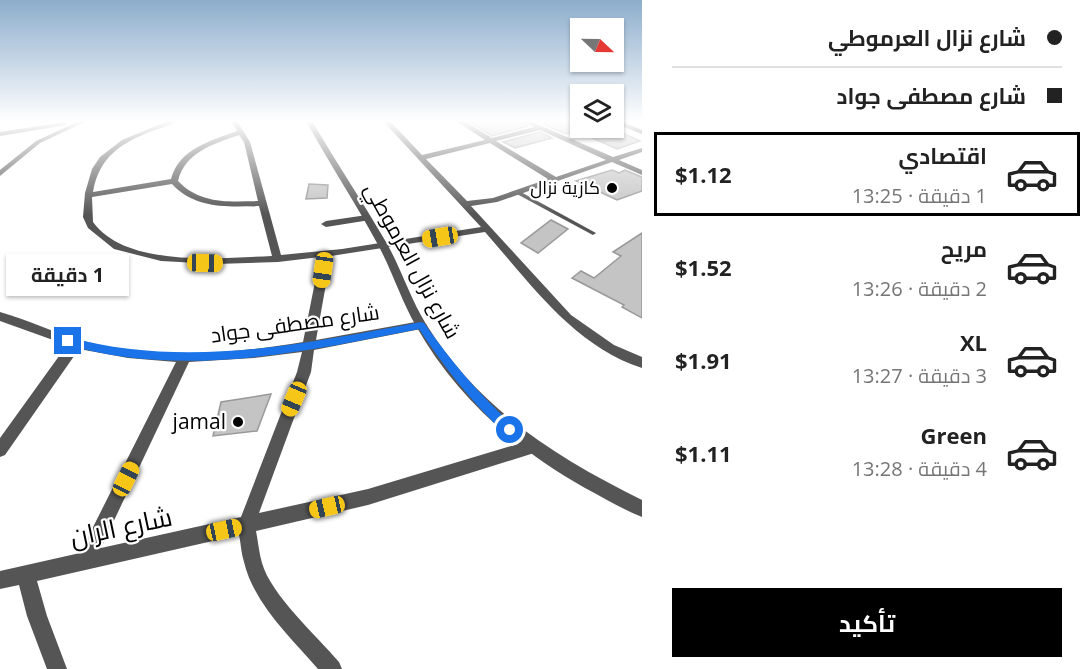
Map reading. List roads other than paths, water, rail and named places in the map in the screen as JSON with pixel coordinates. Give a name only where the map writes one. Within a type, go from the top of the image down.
[{"type":"street","points":[[0,174],[26,152]]},
{"type":"street","points":[[109,152],[93,172],[87,220],[91,227],[113,244],[135,253],[192,263],[277,258],[326,254],[488,229]]},
{"type":"street","points":[[174,181],[180,164],[194,152]]},
{"type":"street","points":[[250,152],[277,258]]},
{"type":"street","name":"شارع نزال العرموطي","points":[[328,152],[384,246],[421,325],[452,369],[487,409],[531,447],[579,478],[642,510]]},
{"type":"street","points":[[415,152],[488,229],[567,318],[610,348],[642,362]]},
{"type":"street","points":[[420,158],[446,152]]},
{"type":"street","points":[[508,152],[554,179]]},
{"type":"street","points":[[595,152],[642,173]]},
{"type":"street","points":[[465,204],[494,200],[636,152]]},
{"type":"street","points":[[89,195],[174,181]]},
{"type":"street","points":[[174,181],[180,189],[197,199],[225,204],[262,203]]},
{"type":"street","points":[[476,216],[494,200]]},
{"type":"street","points":[[326,224],[367,218]]},
{"type":"street","points":[[326,254],[310,346],[299,387],[246,525],[248,545],[261,583],[279,609],[332,669]]},
{"type":"street","name":"شارع مصطفى جواد","points":[[0,316],[76,343],[119,352],[185,357],[224,356],[310,346],[421,325]]},
{"type":"street","points":[[0,450],[76,343]]},
{"type":"street","points":[[87,560],[185,357]]},
{"type":"street","name":"شارع الران","points":[[0,580],[368,497],[531,447]]},
{"type":"street","points":[[26,573],[37,616],[57,669]]},
{"type":"lane","points":[[517,192],[593,233]]},
{"type":"place","name":"كازية نزال","points":[[612,188]]},
{"type":"place","name":"jamal","points":[[238,422]]}]
